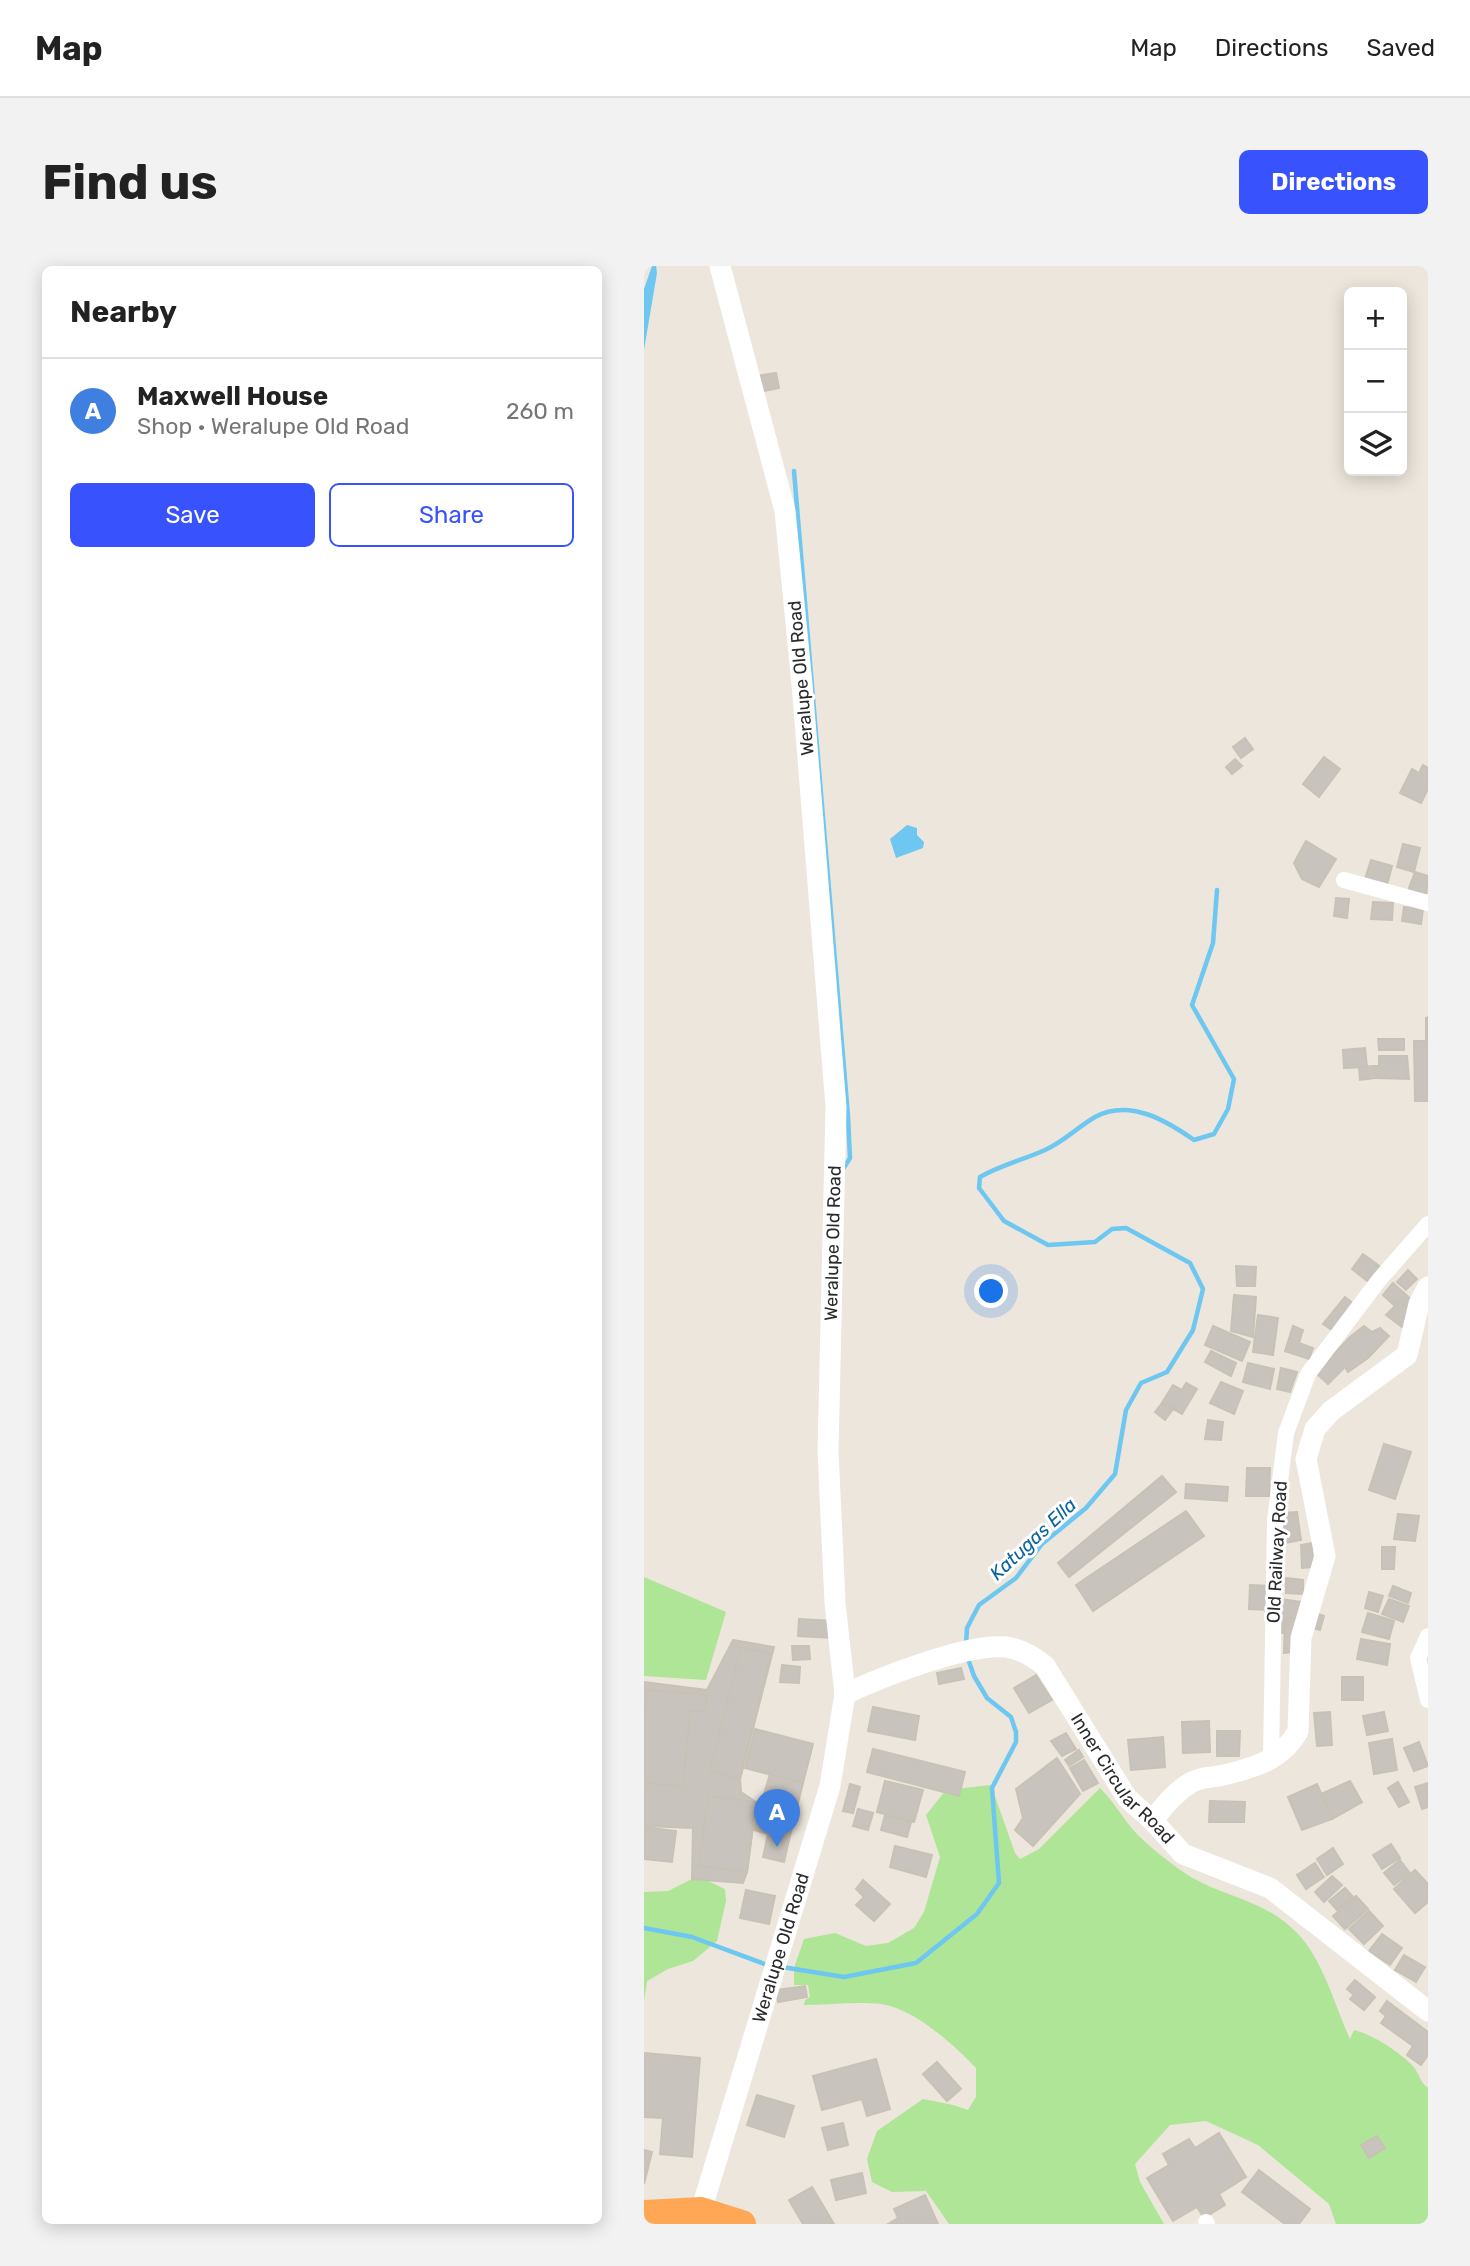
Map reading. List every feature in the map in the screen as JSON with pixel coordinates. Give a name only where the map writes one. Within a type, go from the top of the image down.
[{"type":"highway","points":[[644,2214],[701,2211],[742,2224]]},
{"type":"street","name":"Weralupe Old Road","points":[[701,2211],[831,1786],[845,1695],[835,1603],[828,1451],[836,1107],[802,684],[785,511],[720,266]]},
{"type":"street","points":[[1344,880],[1428,903]]},
{"type":"street","name":"Old Railway Road","points":[[1271,1759],[1275,1521],[1286,1433],[1308,1374],[1379,1280],[1428,1224]]},
{"type":"street","points":[[1153,1821],[1163,1805],[1194,1781],[1250,1769],[1291,1745],[1298,1731],[1301,1638],[1325,1556],[1306,1459],[1315,1429],[1331,1410],[1407,1355],[1419,1304],[1428,1287]]},
{"type":"street","points":[[1428,1636],[1418,1658],[1428,1700]]},
{"type":"street","name":"Inner Circular Road","points":[[845,1695],[879,1678],[964,1652],[1007,1647],[1031,1655],[1045,1666],[1127,1798],[1153,1821],[1183,1854],[1270,1888],[1428,2011]]},
{"type":"green space","points":[[644,1577],[726,1612],[706,1680],[644,1676]]},
{"type":"green space","points":[[991,1785],[1015,1853],[1020,1859],[1039,1849],[1100,1788],[1135,1832],[1177,1867],[1205,1884],[1273,1914],[1298,1934],[1315,1957],[1350,2039],[1354,2030],[1385,2044],[1412,2065],[1428,2088],[1428,2224],[1336,2224],[1329,2204],[1258,2145],[1206,2121],[1170,2125],[1135,2164],[1140,2182],[1164,2224],[949,2224],[926,2191],[892,2192],[872,2182],[867,2159],[877,2131],[923,2099],[968,2110],[976,2097],[976,2068],[933,2029],[894,2007],[862,2003],[804,2005],[805,2000],[810,1997],[808,1985],[794,1985],[794,1968],[804,1939],[835,1933],[866,1946],[888,1943],[914,1928],[924,1912],[940,1857],[926,1815],[946,1790]]},
{"type":"green space","points":[[692,1879],[708,1881],[725,1889],[726,1901],[717,1941],[693,1961],[668,1969],[647,1981],[644,2001],[644,1892],[668,1891]]},
{"type":"water","points":[[652,266],[656,266],[657,273],[644,350],[644,289]]},
{"type":"water","points":[[907,825],[917,828],[917,835],[924,842],[923,848],[896,858],[890,839]]},
{"type":"building","points":[[776,373],[779,388],[760,392],[756,376]]},
{"type":"building","points":[[1245,738],[1253,749],[1241,758],[1233,747]]},
{"type":"building","points":[[1324,757],[1340,769],[1319,797],[1303,784]]},
{"type":"building","points":[[1235,759],[1242,766],[1232,774],[1226,767]]},
{"type":"building","points":[[1423,765],[1428,768],[1428,789],[1421,803],[1400,793],[1412,769],[1419,773]]},
{"type":"building","points":[[1306,841],[1336,859],[1319,887],[1302,879],[1294,863]]},
{"type":"building","points":[[1403,844],[1420,848],[1414,872],[1397,867]]},
{"type":"building","points":[[1371,860],[1392,866],[1387,885],[1365,879]]},
{"type":"building","points":[[1415,872],[1428,876],[1426,897],[1408,891]]},
{"type":"building","points":[[1336,898],[1349,899],[1347,918],[1334,916]]},
{"type":"building","points":[[1373,902],[1393,903],[1392,920],[1371,919]]},
{"type":"building","points":[[1404,907],[1423,909],[1421,924],[1402,921]]},
{"type":"building","points":[[1428,1017],[1428,1101],[1415,1101],[1414,1041],[1426,1041]]},
{"type":"building","points":[[1378,1039],[1404,1039],[1404,1050],[1379,1050]]},
{"type":"building","points":[[1365,1048],[1367,1067],[1344,1068],[1343,1050]]},
{"type":"building","points":[[1379,1056],[1407,1056],[1409,1079],[1376,1078],[1374,1066],[1379,1066]]},
{"type":"building","points":[[1374,1066],[1376,1078],[1360,1080],[1359,1067]]},
{"type":"building","points":[[1363,1254],[1382,1268],[1370,1283],[1352,1269]]},
{"type":"building","points":[[1236,1266],[1256,1267],[1255,1286],[1237,1286]]},
{"type":"building","points":[[1408,1270],[1417,1279],[1406,1290],[1397,1282]]},
{"type":"building","points":[[1393,1283],[1413,1301],[1407,1308],[1399,1302],[1395,1306],[1383,1295]]},
{"type":"building","points":[[1234,1295],[1256,1297],[1253,1337],[1231,1331]]},
{"type":"building","points":[[1345,1297],[1355,1305],[1335,1332],[1323,1324]]},
{"type":"building","points":[[1399,1302],[1413,1313],[1402,1327],[1386,1315]]},
{"type":"building","points":[[1258,1315],[1278,1318],[1273,1355],[1253,1352]]},
{"type":"building","points":[[1213,1326],[1250,1342],[1242,1361],[1205,1345]]},
{"type":"building","points":[[1293,1326],[1303,1330],[1299,1343],[1313,1348],[1309,1359],[1285,1351]]},
{"type":"building","points":[[1364,1326],[1372,1332],[1380,1328],[1389,1336],[1368,1358],[1348,1372],[1345,1367],[1328,1384],[1316,1373]]},
{"type":"building","points":[[1211,1351],[1236,1363],[1231,1376],[1205,1362]]},
{"type":"building","points":[[1248,1363],[1274,1369],[1270,1389],[1243,1382]]},
{"type":"building","points":[[1281,1368],[1297,1372],[1290,1392],[1277,1389]]},
{"type":"building","points":[[1221,1382],[1243,1391],[1234,1414],[1210,1403]]},
{"type":"building","points":[[1186,1383],[1197,1389],[1182,1414],[1162,1403],[1173,1385],[1182,1390]]},
{"type":"building","points":[[1162,1403],[1173,1409],[1165,1420],[1155,1412]]},
{"type":"building","points":[[1208,1420],[1223,1422],[1221,1440],[1205,1439]]},
{"type":"building","points":[[1384,1444],[1411,1452],[1395,1499],[1369,1490]]},
{"type":"building","points":[[1247,1468],[1270,1468],[1269,1496],[1246,1496]]},
{"type":"building","points":[[1162,1476],[1176,1492],[1069,1577],[1058,1563]]},
{"type":"building","points":[[1186,1484],[1228,1487],[1227,1501],[1185,1498]]},
{"type":"building","points":[[1186,1511],[1204,1536],[1093,1611],[1076,1585]]},
{"type":"building","points":[[1297,1512],[1301,1540],[1285,1543],[1282,1513]]},
{"type":"building","points":[[1398,1514],[1419,1516],[1415,1541],[1394,1539]]},
{"type":"building","points":[[1312,1543],[1313,1567],[1302,1568],[1301,1545]]},
{"type":"building","points":[[1382,1547],[1395,1547],[1394,1569],[1382,1569]]},
{"type":"building","points":[[1286,1578],[1303,1580],[1303,1594],[1286,1593]]},
{"type":"building","points":[[1250,1585],[1272,1586],[1270,1610],[1249,1609]]},
{"type":"building","points":[[1393,1586],[1411,1593],[1408,1603],[1389,1596]]},
{"type":"building","points":[[1369,1592],[1383,1596],[1378,1612],[1365,1608]]},
{"type":"building","points":[[1280,1599],[1303,1602],[1302,1619],[1285,1618],[1283,1633],[1277,1632]]},
{"type":"building","points":[[1389,1599],[1409,1606],[1403,1622],[1382,1614]]},
{"type":"building","points":[[1309,1611],[1324,1616],[1320,1630],[1304,1625]]},
{"type":"building","points":[[1368,1613],[1394,1621],[1389,1639],[1362,1632]]},
{"type":"building","points":[[1285,1618],[1297,1619],[1295,1652],[1284,1653]]},
{"type":"building","points":[[799,1619],[834,1621],[833,1638],[798,1636]]},
{"type":"building","points":[[1361,1639],[1390,1644],[1387,1665],[1357,1659]]},
{"type":"building","points":[[733,1640],[774,1647],[740,1779],[741,1792],[756,1802],[747,1872],[743,1883],[692,1879],[693,1828],[644,1826],[644,1682],[707,1690]]},
{"type":"building","points":[[792,1646],[809,1646],[810,1659],[793,1660]]},
{"type":"building","points":[[741,1647],[771,1654],[740,1779],[710,1771]]},
{"type":"building","points":[[782,1665],[800,1667],[799,1683],[780,1682]]},
{"type":"building","points":[[961,1668],[964,1679],[939,1684],[937,1673]]},
{"type":"building","points":[[1036,1675],[1052,1700],[1029,1713],[1014,1688]]},
{"type":"building","points":[[1342,1677],[1363,1677],[1363,1700],[1342,1700]]},
{"type":"building","points":[[647,1690],[707,1695],[706,1712],[690,1711],[683,1786],[644,1783]]},
{"type":"building","points":[[873,1707],[919,1716],[915,1740],[868,1731]]},
{"type":"building","points":[[1330,1712],[1332,1745],[1317,1746],[1314,1713]]},
{"type":"building","points":[[1384,1712],[1388,1731],[1367,1735],[1363,1716]]},
{"type":"building","points":[[1209,1721],[1210,1752],[1183,1753],[1182,1722]]},
{"type":"building","points":[[755,1729],[813,1744],[803,1783],[745,1768]]},
{"type":"building","points":[[1217,1731],[1240,1731],[1239,1756],[1217,1756]]},
{"type":"building","points":[[1066,1733],[1076,1749],[1062,1756],[1051,1741]]},
{"type":"building","points":[[1163,1737],[1165,1767],[1131,1770],[1128,1740]]},
{"type":"building","points":[[1392,1739],[1397,1770],[1374,1774],[1369,1743]]},
{"type":"building","points":[[1419,1742],[1428,1766],[1414,1771],[1404,1748]]},
{"type":"building","points":[[873,1749],[965,1772],[959,1796],[867,1772]]},
{"type":"building","points":[[1079,1750],[1083,1757],[1069,1766],[1065,1760]]},
{"type":"building","points":[[1057,1758],[1080,1794],[1033,1846],[1015,1830],[1023,1818],[1016,1789]]},
{"type":"building","points":[[1084,1760],[1098,1783],[1083,1791],[1070,1768]]},
{"type":"building","points":[[770,1774],[803,1783],[798,1803],[764,1794]]},
{"type":"building","points":[[885,1781],[923,1790],[914,1822],[877,1812]]},
{"type":"building","points":[[1350,1781],[1362,1802],[1332,1819],[1321,1794]]},
{"type":"building","points":[[1398,1782],[1409,1802],[1399,1807],[1388,1788]]},
{"type":"building","points":[[1428,1783],[1428,1807],[1422,1809],[1415,1787]]},
{"type":"building","points":[[850,1784],[860,1787],[853,1813],[843,1811]]},
{"type":"building","points":[[1317,1784],[1332,1819],[1302,1830],[1288,1797]]},
{"type":"building","points":[[764,1794],[798,1803],[793,1824],[758,1815]]},
{"type":"building","points":[[708,1796],[756,1802],[747,1872],[699,1866]]},
{"type":"building","points":[[1210,1801],[1245,1802],[1244,1822],[1209,1822]]},
{"type":"building","points":[[858,1809],[873,1813],[868,1830],[853,1826]]},
{"type":"building","points":[[758,1815],[793,1824],[789,1840],[754,1830]]},
{"type":"building","points":[[885,1815],[911,1822],[907,1837],[881,1830]]},
{"type":"building","points":[[644,1827],[676,1831],[672,1862],[644,1859]]},
{"type":"building","points":[[768,1834],[789,1840],[784,1862],[763,1857]]},
{"type":"building","points":[[1391,1844],[1400,1858],[1382,1869],[1373,1855]]},
{"type":"building","points":[[895,1846],[932,1855],[926,1877],[890,1867]]},
{"type":"building","points":[[1333,1848],[1343,1864],[1327,1875],[1317,1859]]},
{"type":"building","points":[[1400,1860],[1410,1873],[1394,1885],[1384,1873]]},
{"type":"building","points":[[1315,1863],[1324,1877],[1306,1889],[1297,1875]]},
{"type":"building","points":[[1415,1870],[1428,1884],[1428,1902],[1415,1913],[1394,1889]]},
{"type":"building","points":[[1332,1876],[1342,1885],[1324,1902],[1315,1892]]},
{"type":"building","points":[[863,1880],[890,1904],[874,1921],[856,1905],[864,1897],[856,1889]]},
{"type":"building","points":[[1345,1888],[1353,1897],[1337,1910],[1329,1901]]},
{"type":"building","points":[[746,1890],[775,1896],[769,1924],[740,1918]]},
{"type":"building","points":[[1356,1896],[1368,1909],[1345,1929],[1333,1916]]},
{"type":"building","points":[[1369,1911],[1383,1926],[1364,1944],[1349,1929]]},
{"type":"building","points":[[1382,1934],[1402,1948],[1390,1965],[1369,1951]]},
{"type":"building","points":[[1404,1955],[1425,1967],[1416,1982],[1395,1970]]},
{"type":"building","points":[[1355,1980],[1375,1997],[1364,2010],[1350,1999],[1354,1995],[1347,1989]]},
{"type":"building","points":[[805,1986],[807,1997],[778,2002],[776,1990]]},
{"type":"building","points":[[1387,2001],[1428,2032],[1428,2055],[1421,2065],[1407,2055],[1413,2046],[1381,2023],[1386,2016],[1380,2011]]},
{"type":"building","points":[[644,2053],[700,2058],[692,2157],[660,2154],[663,2118],[644,2117]]},
{"type":"building","points":[[876,2059],[890,2109],[867,2116],[862,2099],[822,2110],[813,2076]]},
{"type":"building","points":[[937,2062],[961,2089],[947,2101],[923,2074]]},
{"type":"building","points":[[757,2095],[794,2106],[784,2137],[747,2125]]},
{"type":"building","points":[[843,2123],[848,2145],[828,2150],[822,2128]]},
{"type":"building","points":[[1219,2133],[1246,2177],[1219,2194],[1225,2205],[1204,2218],[1197,2207],[1173,2221],[1147,2178],[1169,2165],[1163,2154],[1189,2139],[1195,2148]]},
{"type":"building","points":[[1377,2136],[1385,2148],[1369,2158],[1361,2145]]},
{"type":"building","points":[[644,2150],[652,2152],[644,2184]]},
{"type":"building","points":[[1259,2170],[1310,2209],[1299,2224],[1285,2224],[1242,2192]]},
{"type":"building","points":[[862,2173],[866,2193],[836,2200],[831,2180]]},
{"type":"building","points":[[812,2187],[834,2224],[803,2224],[789,2200]]},
{"type":"building","points":[[925,2195],[938,2224],[888,2224],[898,2218],[894,2209]]},
{"type":"waterway","points":[[794,471],[848,1116],[850,1158],[843,1169]]},
{"type":"waterway","points":[[966,1644],[967,1628],[979,1605],[1016,1578],[1042,1544],[1086,1508],[1115,1474],[1126,1410],[1141,1383],[1167,1372],[1193,1330],[1203,1289],[1190,1263],[1126,1228],[1112,1229],[1095,1242],[1048,1245],[1004,1221],[979,1188],[980,1177],[1052,1147],[1095,1117],[1108,1112],[1121,1110],[1147,1114],[1194,1140],[1214,1134],[1228,1109],[1234,1079],[1192,1005],[1213,943],[1217,890]]},
{"type":"waterway","name":"Katugas Ella","points":[[782,1967],[844,1977],[916,1963],[977,1914],[999,1883],[992,1788],[1016,1742],[1016,1732],[1011,1717],[987,1698],[974,1676],[967,1656]]},
{"type":"waterway","points":[[644,1928],[692,1937],[770,1966]]},
{"type":"place","name":"Maxwell House","points":[[777,1847]]}]
